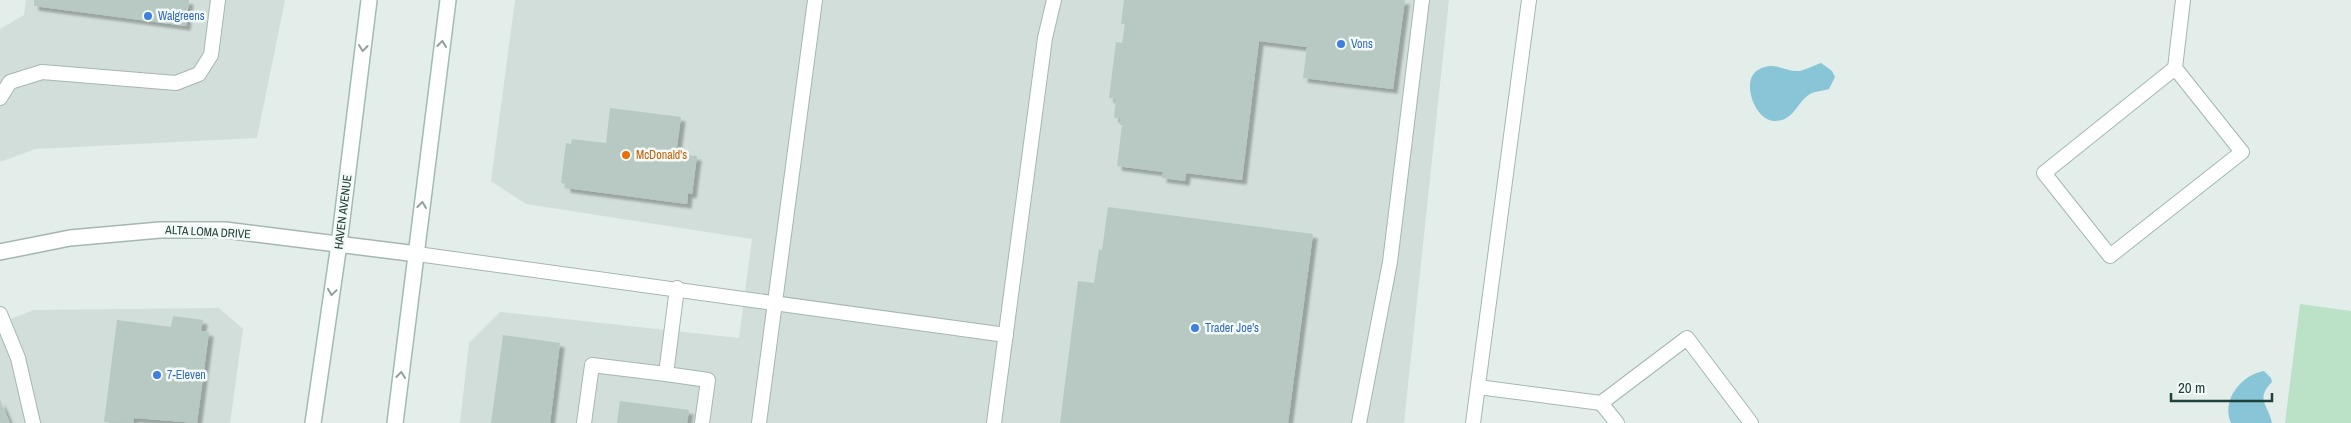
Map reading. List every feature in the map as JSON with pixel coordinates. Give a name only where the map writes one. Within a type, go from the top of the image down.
[{"type":"main road","name":"HAVEN AVENUE","points":[[313,423],[339,244],[369,0]]},
{"type":"main road","points":[[395,423],[448,0]]},
{"type":"main road","name":"ALTA LOMA DRIVE","points":[[0,252],[70,238],[160,230],[225,230],[417,254]]},
{"type":"lane","points":[[0,98],[10,82],[42,72],[176,82],[200,74],[211,55],[218,0]]},
{"type":"lane","points":[[759,423],[815,0]]},
{"type":"lane","points":[[994,423],[1045,38],[1054,0]]},
{"type":"lane","points":[[1359,423],[1390,262],[1422,0]]},
{"type":"lane","points":[[1474,423],[1529,0]]},
{"type":"lane","points":[[2174,68],[2242,152],[2110,256],[2044,172],[2174,68],[2184,0]]},
{"type":"lane","points":[[417,254],[677,288],[1006,335]]},
{"type":"lane","points":[[666,374],[677,288]]},
{"type":"lane","points":[[0,314],[18,358],[33,423]]},
{"type":"lane","points":[[1478,387],[1601,402],[1687,338],[1751,423]]},
{"type":"lane","points":[[584,423],[592,365],[708,380],[702,423]]},
{"type":"lane","points":[[1601,402],[1617,423]]},
{"type":"shaded area","points":[[26,0],[285,0],[257,138],[35,149],[0,162],[0,29],[24,15]]},
{"type":"shaded area","points":[[515,0],[1449,0],[1404,423],[460,423],[469,343],[500,312],[739,338],[752,239],[526,204],[491,181]]},
{"type":"shaded area","points":[[219,308],[243,329],[230,423],[0,423],[0,323],[34,310]]},
{"type":"green space","points":[[2300,304],[2351,311],[2351,423],[2285,423]]},
{"type":"water","points":[[1821,63],[1832,71],[1835,77],[1829,89],[1810,94],[1787,118],[1775,121],[1768,120],[1761,115],[1752,100],[1750,91],[1750,82],[1758,70],[1774,66],[1799,71]]},
{"type":"water","points":[[2264,371],[2271,378],[2272,382],[2263,397],[2272,423],[2231,423],[2229,406],[2235,390],[2248,378]]},
{"type":"building","name":"Walgreens","points":[[34,0],[189,0],[186,26],[34,6]]},
{"type":"building","points":[[1124,0],[1405,0],[1393,89],[1303,78],[1307,47],[1259,41],[1242,180],[1186,173],[1185,181],[1162,178],[1163,172],[1117,166],[1122,125],[1120,125],[1120,118],[1114,118],[1116,99],[1109,98],[1116,42],[1122,43],[1125,24],[1121,24]]},
{"type":"building","name":"McDonald's","points":[[610,108],[681,117],[676,154],[697,156],[692,194],[688,193],[687,204],[566,188],[566,184],[561,183],[566,143],[571,144],[572,139],[606,143]]},
{"type":"building","points":[[1108,207],[1313,234],[1288,423],[1060,423],[1078,281],[1094,283],[1099,249],[1102,250]]},
{"type":"building","name":"7-Eleven","points":[[173,316],[203,320],[201,331],[209,332],[197,423],[134,418],[133,423],[104,422],[117,320],[171,327]]},
{"type":"building","points":[[503,335],[560,343],[550,423],[491,423]]},
{"type":"building","points":[[0,400],[10,423],[0,423]]},
{"type":"building","points":[[620,401],[689,410],[687,423],[617,423]]},
{"type":"place","name":"Walgreens","points":[[148,16]]},
{"type":"place","name":"Vons","points":[[1341,44]]},
{"type":"place","name":"McDonald's","points":[[626,155]]},
{"type":"place","name":"Trader Joe's","points":[[1195,328]]},
{"type":"place","name":"7-Eleven","points":[[157,375]]}]
